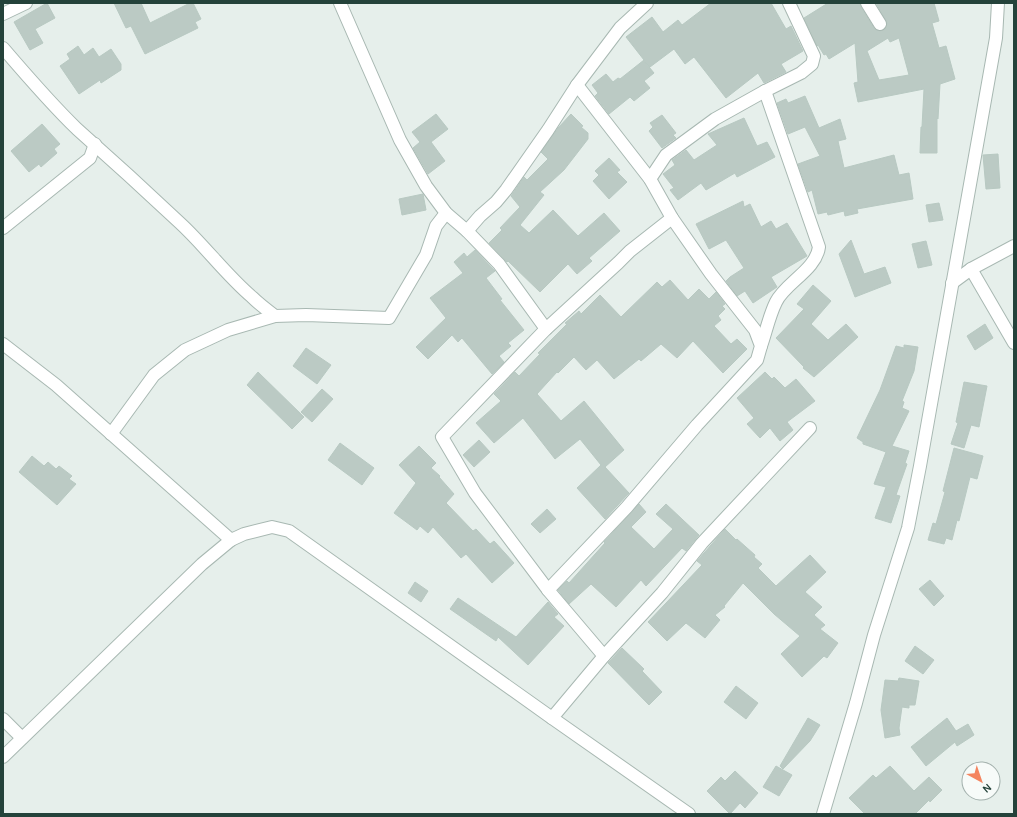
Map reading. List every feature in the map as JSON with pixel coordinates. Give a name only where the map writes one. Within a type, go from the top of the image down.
[{"type":"street","points":[[3,14],[26,3]]},
{"type":"street","points":[[340,3],[400,140],[426,186],[446,213],[467,231],[499,264],[546,329]]},
{"type":"street","points":[[467,231],[480,216],[496,202],[514,179],[577,85],[620,28],[647,3]]},
{"type":"street","points":[[650,179],[666,155],[715,120],[764,91],[801,73],[812,64],[814,56],[789,3]]},
{"type":"street","points":[[868,3],[880,24]]},
{"type":"street","points":[[824,814],[874,635],[908,528],[996,38],[998,3]]},
{"type":"street","points":[[3,48],[36,87],[77,128],[186,229],[251,297],[275,316]]},
{"type":"street","points":[[577,85],[650,179],[672,218],[711,274],[756,330],[761,346]]},
{"type":"street","points":[[548,590],[627,507],[697,425],[757,360],[776,301],[813,262],[818,254],[819,247],[764,91]]},
{"type":"street","points":[[3,228],[90,158],[95,144]]},
{"type":"street","points":[[111,434],[154,375],[185,350],[228,330],[275,316],[306,315],[389,318],[426,255],[436,226],[446,213]]},
{"type":"street","points":[[604,656],[548,590],[475,493],[442,437],[546,329],[630,251],[672,218]]},
{"type":"street","points":[[952,283],[971,269],[1014,246]]},
{"type":"street","points":[[971,269],[1014,343]]},
{"type":"street","points":[[3,344],[56,384],[231,540]]},
{"type":"street","points":[[552,718],[604,656],[662,593],[702,543],[810,428]]},
{"type":"street","points":[[3,757],[202,564],[231,540],[244,534],[272,527],[289,531],[689,814]]},
{"type":"street","points":[[3,719],[22,738]]},
{"type":"building","points":[[47,3],[55,18],[35,29],[43,43],[30,50],[14,22]]},
{"type":"building","points":[[114,3],[141,3],[150,23],[190,3],[193,3],[201,19],[195,22],[198,28],[145,54],[131,26],[126,28]]},
{"type":"building","points":[[711,3],[771,3],[786,29],[791,26],[803,51],[781,64],[786,72],[764,83],[758,73],[726,98],[694,57],[685,64],[674,49],[650,67],[645,62],[654,73],[644,81],[650,88],[634,101],[630,97],[609,114],[595,96],[598,93],[592,85],[606,74],[613,82],[618,78],[620,79],[644,60],[626,37],[652,17],[663,32],[678,20],[682,25]]},
{"type":"building","points":[[828,3],[860,3],[874,28],[880,31],[886,28],[887,23],[876,3],[934,3],[939,21],[932,23],[939,48],[946,46],[955,79],[940,84],[938,119],[937,118],[937,153],[920,153],[924,89],[858,102],[854,83],[858,82],[855,43],[829,59],[826,54],[824,55],[818,45],[817,46],[804,18]],"holes":[[[888,38],[890,42],[899,38],[909,75],[879,80],[867,51]]]},
{"type":"building","points":[[78,46],[84,55],[93,48],[99,57],[111,49],[121,64],[121,70],[101,83],[100,80],[79,94],[60,66],[70,59],[67,54]]},
{"type":"building","points":[[805,96],[819,128],[840,119],[846,139],[838,141],[844,168],[894,155],[899,175],[909,173],[913,199],[857,209],[858,213],[845,216],[844,211],[828,215],[827,212],[818,214],[812,190],[808,192],[798,164],[820,156],[805,127],[788,134],[777,103],[786,99],[788,103]]},
{"type":"building","points":[[436,114],[448,129],[431,142],[445,161],[428,174],[413,148],[420,142],[412,132]]},
{"type":"building","points":[[571,114],[583,126],[581,127],[588,133],[588,139],[564,170],[540,192],[544,195],[520,225],[529,233],[553,210],[578,236],[604,213],[620,231],[589,258],[592,261],[577,274],[568,264],[540,292],[508,261],[507,262],[489,243],[502,230],[500,228],[520,207],[511,196],[524,177],[527,180],[548,159],[541,152],[558,128]]},
{"type":"building","points":[[662,115],[676,133],[673,135],[676,138],[662,148],[649,131],[653,127],[650,123]]},
{"type":"building","points":[[744,118],[757,146],[767,142],[775,157],[737,177],[735,173],[706,190],[701,183],[678,200],[670,190],[674,188],[663,174],[675,165],[672,160],[686,150],[694,160],[717,145],[708,134]]},
{"type":"building","points":[[42,124],[60,144],[54,149],[57,153],[41,167],[39,164],[29,172],[11,151]]},
{"type":"building","points":[[998,154],[1000,188],[986,189],[983,155]]},
{"type":"building","points":[[609,158],[620,170],[617,172],[627,182],[609,199],[593,181],[599,175],[595,171]]},
{"type":"building","points":[[423,194],[426,210],[402,215],[399,199]]},
{"type":"building","points":[[743,201],[744,207],[750,204],[761,227],[771,221],[776,229],[787,223],[807,256],[771,277],[777,287],[753,303],[745,291],[737,296],[726,281],[744,268],[726,240],[709,249],[696,224]]},
{"type":"building","points":[[939,203],[943,220],[929,222],[926,205]]},
{"type":"building","points":[[851,240],[864,274],[885,267],[891,283],[855,297],[839,254]]},
{"type":"building","points":[[926,241],[932,265],[918,268],[912,244]]},
{"type":"building","points":[[475,250],[495,271],[486,278],[502,299],[500,300],[524,330],[508,343],[511,346],[499,356],[504,362],[492,374],[462,338],[458,342],[452,335],[428,359],[416,347],[446,318],[430,298],[463,273],[454,262],[464,253],[467,257]]},
{"type":"building","points":[[670,280],[688,300],[699,289],[709,299],[716,292],[725,304],[722,306],[725,309],[718,316],[721,320],[714,326],[731,344],[737,339],[747,349],[723,373],[693,341],[677,358],[661,344],[641,361],[639,359],[614,379],[597,360],[586,370],[574,357],[558,373],[557,372],[537,394],[561,421],[584,401],[624,450],[605,467],[629,493],[605,519],[577,488],[601,465],[580,439],[555,459],[523,418],[494,443],[476,423],[501,401],[494,394],[515,372],[519,376],[540,354],[538,353],[567,324],[565,323],[579,311],[581,314],[600,295],[621,317],[657,282],[662,287]]},
{"type":"building","points":[[813,285],[831,301],[811,324],[828,340],[846,324],[858,337],[814,377],[803,368],[804,367],[776,338],[804,309],[797,304]]},
{"type":"building","points":[[985,324],[993,338],[975,350],[967,336]]},
{"type":"building","points":[[904,345],[918,347],[914,371],[902,401],[904,402],[902,408],[909,411],[892,446],[909,451],[905,463],[907,464],[896,495],[900,496],[891,523],[875,518],[886,487],[874,484],[886,452],[863,444],[863,442],[857,438],[880,390],[896,346],[904,348]]},
{"type":"building","points":[[306,348],[331,365],[317,384],[293,366]]},
{"type":"building","points":[[258,372],[304,417],[292,429],[247,385]]},
{"type":"building","points":[[765,372],[772,379],[774,377],[785,388],[796,379],[815,401],[787,422],[793,430],[780,441],[770,428],[760,438],[747,424],[754,418],[737,398]]},
{"type":"building","points":[[964,382],[987,386],[979,427],[971,425],[964,448],[951,444],[958,423],[956,422]]},
{"type":"building","points":[[322,389],[333,399],[312,422],[301,412]]},
{"type":"building","points":[[479,440],[490,452],[474,467],[463,455]]},
{"type":"building","points":[[340,443],[374,468],[362,485],[328,460]]},
{"type":"building","points":[[419,446],[436,463],[431,468],[440,476],[439,477],[454,494],[446,503],[473,531],[476,529],[490,544],[494,541],[514,563],[492,583],[466,554],[461,558],[433,527],[428,533],[420,526],[417,530],[394,513],[416,483],[399,465]]},
{"type":"building","points":[[954,448],[983,456],[977,479],[970,477],[959,521],[957,520],[952,540],[946,538],[944,544],[928,540],[933,523],[936,524],[945,492],[943,491]]},
{"type":"building","points":[[32,456],[44,466],[48,462],[56,469],[59,466],[72,476],[69,479],[76,484],[57,505],[19,472]]},
{"type":"building","points":[[639,504],[646,512],[631,527],[654,549],[673,529],[656,514],[666,504],[699,535],[686,551],[682,548],[646,586],[641,580],[616,607],[591,584],[569,604],[558,590],[567,581],[569,583]]},
{"type":"building","points":[[547,509],[556,519],[540,533],[531,524]]},
{"type":"building","points":[[725,529],[755,555],[754,557],[762,564],[758,568],[776,586],[810,555],[826,572],[805,592],[822,607],[814,615],[825,625],[820,629],[838,643],[827,658],[824,656],[802,677],[781,654],[800,636],[774,614],[743,583],[724,606],[725,607],[715,615],[720,620],[705,638],[686,623],[667,641],[648,622],[702,565],[697,561]]},
{"type":"building","points":[[930,580],[944,596],[934,606],[919,589]]},
{"type":"building","points":[[415,582],[428,591],[421,602],[408,593]]},
{"type":"building","points":[[458,598],[516,637],[548,602],[558,614],[554,617],[564,626],[528,665],[498,637],[496,641],[450,609]]},
{"type":"building","points":[[915,646],[934,660],[923,674],[905,661]]},
{"type":"building","points":[[622,648],[644,669],[642,671],[662,692],[649,705],[608,663]]},
{"type":"building","points":[[899,678],[919,681],[915,705],[909,705],[909,708],[902,707],[899,728],[900,735],[885,738],[881,710],[885,680],[898,681]]},
{"type":"building","points":[[736,686],[758,703],[746,719],[724,702]]},
{"type":"building","points":[[808,718],[820,725],[810,741],[783,769],[780,766]]},
{"type":"building","points":[[947,718],[956,731],[968,724],[974,735],[957,746],[955,742],[926,766],[911,747]]},
{"type":"building","points":[[776,766],[792,775],[779,796],[763,787]]},
{"type":"building","points":[[890,766],[914,791],[929,777],[942,790],[915,814],[865,814],[849,798],[873,775],[876,778]]},
{"type":"building","points":[[735,771],[758,793],[745,808],[740,803],[730,814],[707,791],[721,777],[725,781]]}]
